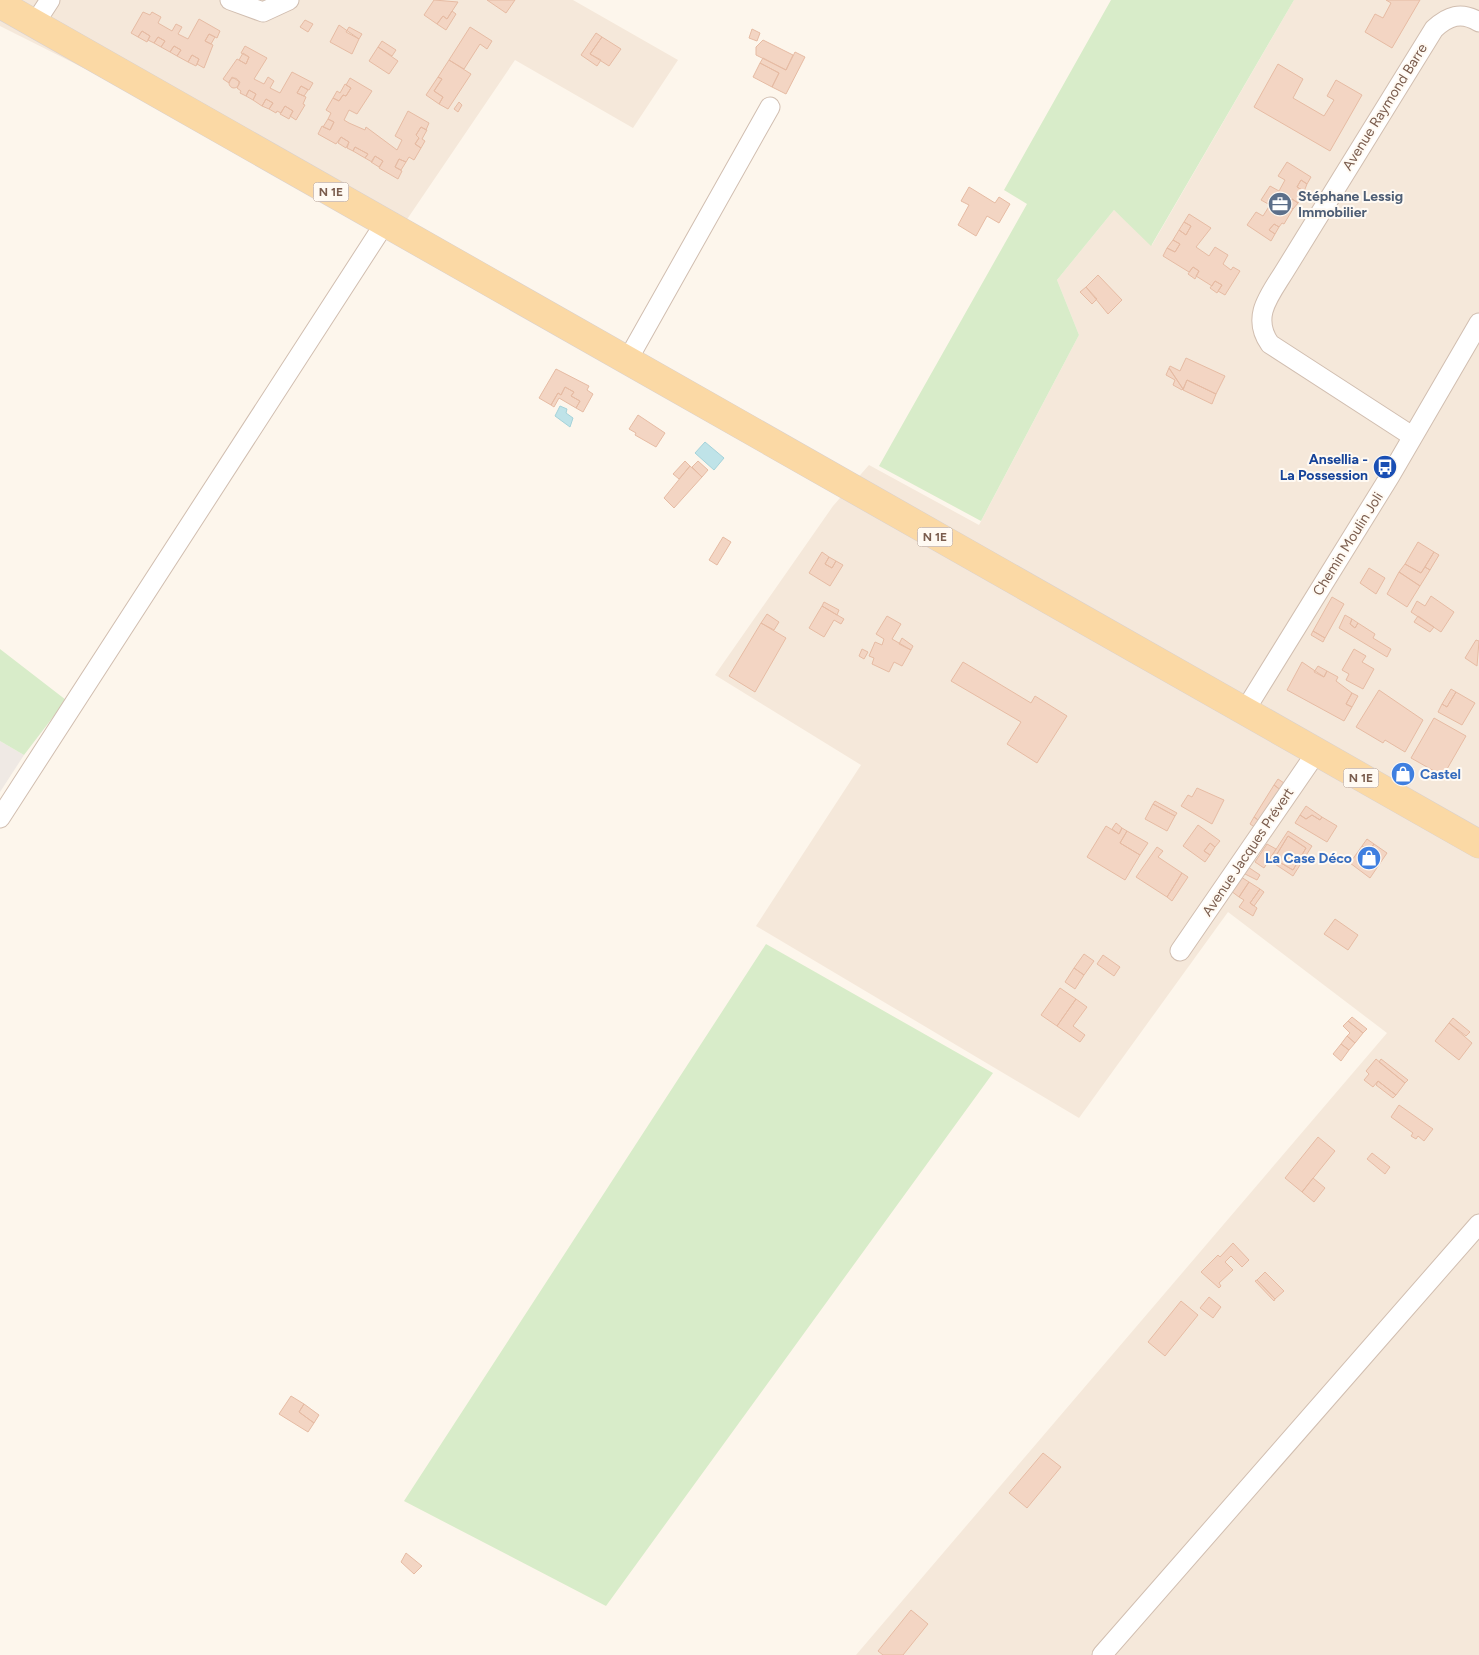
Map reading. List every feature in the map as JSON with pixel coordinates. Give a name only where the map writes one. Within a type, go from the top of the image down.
[{"type":"main road","name":"N 1E","points":[[0,5],[35,23],[1479,844]]},
{"type":"street","points":[[35,23],[50,0]]},
{"type":"street","points":[[230,0],[263,12],[288,0]]},
{"type":"street","name":"Avenue Raymond Barre","points":[[1412,436],[1270,344],[1263,334],[1260,325],[1262,313],[1284,272],[1434,29],[1444,20],[1456,15],[1469,16],[1479,22]]},
{"type":"street","points":[[627,361],[770,107]]},
{"type":"street","points":[[0,818],[385,223]]},
{"type":"street","name":"Chemin Moulin Joli","points":[[1244,712],[1390,476],[1479,323]]},
{"type":"street","name":"Avenue Jacques Prévert","points":[[1180,951],[1316,753]]},
{"type":"street","points":[[1102,1655],[1479,1224]]},
{"type":"shaded area","points":[[0,0],[573,0],[678,60],[633,128],[515,60],[393,240],[185,119],[0,26]]},
{"type":"shaded area","points":[[1294,0],[1479,0],[1479,1655],[856,1655],[1387,1033],[1228,912],[1079,1118],[756,926],[861,765],[715,675],[833,506],[869,465],[979,525],[1079,335],[1057,280],[1114,210],[1152,245]]},
{"type":"shaded area","points":[[0,741],[24,755],[0,792]]},
{"type":"green space","points":[[1111,0],[1294,0],[1151,246],[1114,210],[1057,280],[1079,335],[981,521],[879,466],[1027,204],[1004,190]]},
{"type":"green space","points":[[0,649],[66,700],[24,755],[0,741]]},
{"type":"green space","points":[[766,944],[993,1073],[606,1606],[404,1501]]},
{"type":"water","points":[[560,406],[567,409],[566,413],[573,418],[570,427],[555,416]]},
{"type":"water","points":[[705,442],[724,458],[714,470],[695,453]]},
{"type":"building","points":[[434,0],[458,2],[447,19],[443,16],[437,24],[424,15]]},
{"type":"building","points":[[487,0],[515,0],[506,13]]},
{"type":"building","points":[[1386,0],[1420,0],[1392,48],[1365,32],[1375,14],[1383,18],[1391,3]]},
{"type":"building","points":[[452,11],[456,14],[446,30],[437,24],[443,16],[447,19]]},
{"type":"building","points":[[143,12],[150,15],[152,12],[161,17],[158,23],[172,31],[176,24],[182,27],[178,34],[188,39],[199,19],[220,31],[217,38],[209,34],[205,41],[213,45],[204,68],[197,64],[199,59],[192,55],[188,62],[177,56],[181,50],[174,46],[170,52],[161,47],[165,41],[158,37],[154,43],[148,40],[150,36],[142,31],[138,37],[131,33]]},
{"type":"building","points":[[305,20],[313,24],[308,32],[300,27]]},
{"type":"building","points":[[339,25],[359,39],[352,54],[330,42]]},
{"type":"building","points":[[349,27],[362,34],[359,39],[346,32]]},
{"type":"building","points":[[470,27],[492,41],[487,49],[480,44],[464,69],[449,60]]},
{"type":"building","points":[[752,29],[760,33],[757,41],[749,38]]},
{"type":"building","points":[[142,31],[150,36],[147,42],[138,37]]},
{"type":"building","points":[[596,33],[602,37],[590,54],[601,60],[597,66],[581,55]]},
{"type":"building","points":[[209,34],[215,37],[211,44],[205,41]]},
{"type":"building","points":[[158,37],[165,41],[161,47],[154,43]]},
{"type":"building","points":[[602,37],[621,49],[609,66],[590,54]]},
{"type":"building","points":[[763,40],[793,55],[786,70],[756,55],[756,47]]},
{"type":"building","points":[[382,41],[396,50],[392,56],[378,47]]},
{"type":"building","points":[[174,46],[181,50],[177,56],[170,52]]},
{"type":"building","points":[[245,46],[267,58],[254,79],[264,84],[268,77],[274,81],[270,88],[280,93],[292,72],[313,83],[309,90],[301,86],[297,93],[306,97],[303,104],[305,105],[296,120],[290,116],[293,111],[285,106],[281,113],[277,111],[276,113],[269,109],[273,103],[266,99],[262,106],[253,100],[256,94],[249,90],[246,96],[240,93],[241,91],[237,88],[240,82],[232,77],[229,83],[223,79],[237,59],[246,64],[249,57],[241,53]]},
{"type":"building","points":[[378,47],[398,61],[389,74],[369,61]]},
{"type":"building","points":[[795,52],[805,57],[786,94],[772,87],[779,73],[760,63],[763,58],[786,70]]},
{"type":"building","points":[[243,53],[249,57],[246,64],[239,60]]},
{"type":"building","points":[[192,55],[199,59],[196,66],[188,62]]},
{"type":"building","points":[[449,60],[471,74],[448,109],[439,104],[443,97],[434,91],[442,79],[438,77]]},
{"type":"building","points":[[760,63],[779,73],[772,87],[753,77]]},
{"type":"building","points":[[1278,64],[1303,79],[1293,98],[1324,116],[1334,100],[1327,96],[1336,80],[1362,95],[1330,151],[1254,107]]},
{"type":"building","points":[[438,77],[442,79],[434,91],[443,97],[439,104],[426,95]]},
{"type":"building","points":[[232,78],[236,78],[239,83],[238,87],[232,88],[229,85],[229,81]]},
{"type":"building","points":[[350,78],[372,91],[357,114],[349,110],[344,120],[349,123],[365,130],[366,127],[397,150],[402,140],[395,136],[408,111],[429,123],[426,130],[421,127],[416,135],[419,138],[415,144],[421,148],[414,160],[409,157],[406,162],[399,159],[395,167],[402,171],[398,179],[379,168],[383,161],[375,156],[372,162],[365,158],[368,154],[355,147],[353,151],[347,148],[349,142],[341,137],[336,144],[318,134],[322,126],[330,130],[334,122],[328,119],[331,113],[326,110],[333,98],[339,101],[343,95],[346,96],[351,88],[346,85]]},
{"type":"building","points":[[345,84],[351,88],[346,96],[343,95],[339,101],[333,98],[337,91],[340,93]]},
{"type":"building","points":[[301,86],[308,90],[304,96],[297,93]]},
{"type":"building","points":[[249,90],[256,94],[253,100],[246,96]]},
{"type":"building","points":[[266,99],[273,103],[269,109],[262,106]]},
{"type":"building","points":[[459,102],[462,105],[458,112],[454,109]]},
{"type":"building","points":[[285,106],[293,111],[289,119],[280,114]]},
{"type":"building","points":[[328,119],[334,122],[330,130],[323,127]]},
{"type":"building","points":[[421,127],[427,130],[422,139],[425,141],[421,148],[415,144],[419,138],[416,135]]},
{"type":"building","points":[[341,137],[349,142],[346,148],[338,143]]},
{"type":"building","points":[[355,147],[368,154],[365,158],[353,151]]},
{"type":"building","points":[[375,156],[383,161],[379,167],[371,162]]},
{"type":"building","points":[[399,159],[406,162],[401,170],[395,167]]},
{"type":"building","points":[[1287,162],[1311,177],[1307,184],[1301,180],[1297,187],[1302,190],[1300,195],[1302,196],[1298,203],[1292,199],[1288,206],[1293,209],[1284,224],[1282,223],[1279,227],[1274,224],[1269,230],[1275,234],[1271,241],[1247,225],[1256,212],[1263,216],[1270,205],[1261,200],[1270,186],[1279,191],[1285,180],[1278,176]]},
{"type":"building","points":[[1301,180],[1307,184],[1303,194],[1302,190],[1297,187]]},
{"type":"building","points":[[969,187],[995,203],[999,197],[1010,204],[999,223],[987,216],[976,236],[958,225],[969,205],[961,201]]},
{"type":"building","points":[[1292,199],[1298,203],[1293,209],[1288,206]]},
{"type":"building","points":[[1189,214],[1211,228],[1196,247],[1209,256],[1215,247],[1228,255],[1223,264],[1231,270],[1233,267],[1240,271],[1225,295],[1218,291],[1222,285],[1215,281],[1212,286],[1196,276],[1199,271],[1193,267],[1189,272],[1163,256],[1167,248],[1175,252],[1180,244],[1173,240],[1179,230],[1186,235],[1191,226],[1184,222]]},
{"type":"building","points":[[1184,222],[1191,226],[1186,235],[1179,230]]},
{"type":"building","points":[[1274,224],[1279,227],[1275,234],[1269,230]]},
{"type":"building","points":[[1173,240],[1180,244],[1175,252],[1167,248]]},
{"type":"building","points":[[1193,267],[1199,271],[1195,279],[1188,274]]},
{"type":"building","points":[[1098,275],[1122,300],[1108,314],[1086,287]]},
{"type":"building","points":[[1215,281],[1222,285],[1217,293],[1210,288]]},
{"type":"building","points":[[1086,287],[1097,299],[1092,304],[1080,292]]},
{"type":"building","points":[[1186,358],[1225,376],[1216,394],[1187,380],[1183,389],[1169,368],[1170,366],[1180,371]]},
{"type":"building","points":[[1169,368],[1182,390],[1173,385],[1175,380],[1166,375]]},
{"type":"building","points":[[556,369],[589,386],[587,390],[593,394],[583,412],[576,408],[580,401],[571,396],[574,392],[565,387],[561,395],[558,393],[551,405],[539,398]]},
{"type":"building","points":[[1187,380],[1216,394],[1212,404],[1183,390]]},
{"type":"building","points":[[565,387],[574,392],[571,396],[580,401],[576,408],[559,398],[554,407],[551,405],[558,393],[561,395]]},
{"type":"building","points":[[638,415],[665,433],[656,447],[635,435],[636,433],[629,429]]},
{"type":"building","points":[[685,461],[690,466],[679,479],[673,474]]},
{"type":"building","points":[[698,461],[708,470],[702,477],[692,467]]},
{"type":"building","points":[[690,466],[702,477],[674,508],[664,498]]},
{"type":"building","points":[[723,537],[731,542],[717,565],[709,560]]},
{"type":"building","points":[[1418,542],[1434,552],[1421,573],[1405,564]]},
{"type":"building","points":[[822,552],[829,557],[825,564],[832,568],[836,561],[843,565],[830,586],[809,573]]},
{"type":"building","points":[[1434,552],[1439,555],[1430,570],[1425,567]]},
{"type":"building","points":[[829,557],[836,561],[832,568],[825,564]]},
{"type":"building","points":[[1405,564],[1421,573],[1425,567],[1430,570],[1420,586],[1399,572]]},
{"type":"building","points":[[1369,568],[1385,578],[1376,594],[1360,583]]},
{"type":"building","points":[[1399,572],[1420,586],[1407,607],[1387,594]]},
{"type":"building","points":[[1431,596],[1454,612],[1441,632],[1411,612],[1417,601],[1425,606]]},
{"type":"building","points":[[1332,597],[1344,604],[1325,638],[1313,631]]},
{"type":"building","points":[[824,602],[839,610],[837,615],[822,606]]},
{"type":"building","points":[[822,606],[844,619],[841,624],[834,620],[824,637],[809,628]]},
{"type":"building","points":[[767,614],[779,622],[774,630],[761,623]]},
{"type":"building","points":[[1345,615],[1352,619],[1350,624],[1355,628],[1358,623],[1375,634],[1373,638],[1391,649],[1387,657],[1339,628]]},
{"type":"building","points":[[887,616],[901,624],[892,639],[911,650],[902,666],[894,662],[889,672],[872,664],[874,658],[869,656],[875,642],[882,645],[884,639],[876,634]]},
{"type":"building","points":[[1418,616],[1434,627],[1430,632],[1414,622]]},
{"type":"building","points":[[1352,619],[1358,623],[1355,628],[1350,624]]},
{"type":"building","points":[[761,623],[786,638],[755,692],[729,676]]},
{"type":"building","points":[[1313,631],[1325,638],[1323,642],[1311,635]]},
{"type":"building","points":[[902,638],[913,646],[911,650],[899,644]]},
{"type":"building","points":[[1476,640],[1479,641],[1477,666],[1465,658]]},
{"type":"building","points":[[862,649],[868,652],[864,659],[859,656]]},
{"type":"building","points":[[1354,649],[1366,656],[1362,662],[1374,669],[1363,689],[1346,680],[1349,674],[1342,670]]},
{"type":"building","points":[[963,662],[1031,703],[1035,696],[1067,716],[1037,763],[1007,744],[1021,722],[951,681]]},
{"type":"building","points":[[1302,662],[1324,677],[1327,671],[1338,677],[1336,681],[1352,693],[1346,704],[1352,707],[1344,721],[1287,690]]},
{"type":"building","points":[[1318,666],[1327,671],[1324,677],[1314,672]]},
{"type":"building","points":[[1451,689],[1456,692],[1447,707],[1442,704]]},
{"type":"building","points":[[1379,690],[1423,720],[1405,752],[1385,740],[1383,743],[1356,727]]},
{"type":"building","points":[[1456,692],[1475,703],[1462,725],[1438,712],[1442,704],[1447,707]]},
{"type":"building","points":[[1352,693],[1358,696],[1352,707],[1346,704]]},
{"type":"building","points":[[1434,718],[1466,736],[1443,776],[1411,758]]},
{"type":"building","points":[[1278,779],[1287,785],[1282,791],[1274,785]]},
{"type":"building","points":[[1274,785],[1282,791],[1261,822],[1254,817]]},
{"type":"building","points":[[1197,788],[1224,800],[1212,824],[1181,806],[1188,795],[1192,797]]},
{"type":"building","points":[[1155,801],[1177,813],[1175,816],[1153,804]]},
{"type":"building","points":[[1153,804],[1175,816],[1167,831],[1145,819]]},
{"type":"building","points":[[1306,806],[1322,817],[1320,820],[1312,815],[1306,819],[1300,815]]},
{"type":"building","points":[[1300,815],[1306,819],[1312,815],[1320,820],[1322,817],[1337,826],[1327,842],[1295,823]]},
{"type":"building","points":[[1254,817],[1261,822],[1256,828],[1250,824]]},
{"type":"building","points":[[1116,823],[1122,828],[1119,834],[1112,829]]},
{"type":"building","points":[[1198,825],[1220,841],[1215,847],[1210,843],[1204,851],[1210,855],[1205,862],[1183,846]]},
{"type":"building","points":[[1106,826],[1119,834],[1122,828],[1127,831],[1120,843],[1140,855],[1125,880],[1087,857]]},
{"type":"building","points":[[1127,831],[1148,843],[1140,855],[1120,843]]},
{"type":"building","points":[[1288,831],[1312,846],[1293,876],[1269,860]],"holes":[[[1288,836],[1306,848],[1293,870],[1274,859]]]},
{"type":"building","points":[[1288,836],[1306,848],[1293,870],[1274,859]]},
{"type":"building","points":[[1367,839],[1374,844],[1369,851],[1362,846]]},
{"type":"building","points":[[1210,843],[1215,847],[1210,855],[1204,851]]},
{"type":"building","points":[[1267,844],[1276,849],[1264,868],[1255,862]]},
{"type":"building","name":"La Case Déco","points":[[1374,844],[1387,853],[1370,878],[1350,863],[1362,846],[1369,851]]},
{"type":"building","points":[[1157,847],[1163,851],[1158,857],[1182,873],[1167,897],[1136,877]]},
{"type":"building","points":[[1248,867],[1260,875],[1257,880],[1243,873]]},
{"type":"building","points":[[1182,873],[1188,877],[1172,901],[1167,897]]},
{"type":"building","points":[[1241,877],[1249,882],[1239,897],[1231,891]]},
{"type":"building","points":[[1249,882],[1260,889],[1250,903],[1257,908],[1253,916],[1239,907],[1244,900],[1239,897]]},
{"type":"building","points":[[1260,889],[1264,892],[1254,906],[1250,903]]},
{"type":"building","points":[[1335,919],[1358,935],[1348,950],[1324,934]]},
{"type":"building","points":[[1084,954],[1094,961],[1084,975],[1074,968]]},
{"type":"building","points":[[1103,955],[1120,967],[1114,976],[1097,964]]},
{"type":"building","points":[[1074,968],[1084,975],[1075,989],[1065,982]]},
{"type":"building","points":[[1060,988],[1076,999],[1057,1026],[1041,1015]]},
{"type":"building","points":[[1076,999],[1087,1007],[1073,1026],[1085,1035],[1080,1042],[1057,1026]]},
{"type":"building","points":[[1352,1017],[1367,1029],[1363,1033],[1348,1021]]},
{"type":"building","points":[[1453,1018],[1470,1032],[1466,1036],[1449,1023]]},
{"type":"building","points":[[1348,1021],[1363,1033],[1355,1043],[1347,1036],[1350,1033],[1343,1026]]},
{"type":"building","points":[[1449,1023],[1472,1043],[1459,1060],[1435,1041]]},
{"type":"building","points":[[1347,1036],[1355,1043],[1349,1050],[1341,1044]]},
{"type":"building","points":[[1341,1044],[1349,1050],[1341,1061],[1333,1054]]},
{"type":"building","points":[[1376,1059],[1405,1083],[1396,1095],[1378,1081],[1373,1087],[1364,1080],[1369,1074],[1366,1071]]},
{"type":"building","points":[[1381,1059],[1408,1080],[1405,1083],[1379,1062]]},
{"type":"building","points":[[1378,1081],[1396,1095],[1393,1098],[1376,1085]]},
{"type":"building","points":[[1399,1105],[1433,1129],[1424,1141],[1418,1136],[1416,1139],[1411,1136],[1413,1133],[1391,1117]]},
{"type":"building","points":[[1318,1137],[1335,1151],[1302,1192],[1285,1178]]},
{"type":"building","points":[[1372,1153],[1390,1167],[1385,1174],[1367,1159]]},
{"type":"building","points":[[1313,1178],[1325,1188],[1314,1202],[1302,1192]]},
{"type":"building","points":[[1233,1243],[1249,1260],[1242,1267],[1231,1256],[1225,1262],[1233,1270],[1219,1283],[1221,1286],[1219,1288],[1201,1272],[1218,1255],[1220,1257]]},
{"type":"building","points":[[1265,1272],[1284,1291],[1275,1299],[1257,1280]]},
{"type":"building","points":[[1257,1280],[1275,1299],[1274,1301],[1255,1281]]},
{"type":"building","points":[[1209,1297],[1221,1307],[1213,1318],[1200,1308]]},
{"type":"building","points":[[1181,1301],[1198,1315],[1165,1356],[1148,1342]]},
{"type":"building","points":[[291,1396],[304,1404],[299,1412],[314,1423],[308,1432],[279,1414]]},
{"type":"building","points":[[304,1404],[319,1415],[314,1423],[299,1412]]},
{"type":"building","points":[[1043,1453],[1061,1467],[1027,1508],[1009,1493]]},
{"type":"building","points":[[406,1553],[422,1566],[414,1574],[401,1562]]},
{"type":"building","points":[[911,1610],[928,1624],[903,1655],[883,1655],[878,1651]]},
{"type":"place","name":"Stéphane Lessig Immobilier","points":[[1280,204]]},
{"type":"place","name":"Ansellia - La Possession","points":[[1385,467]]},
{"type":"place","name":"Castel","points":[[1403,774]]},
{"type":"place","name":"La Case Déco","points":[[1369,858]]}]
